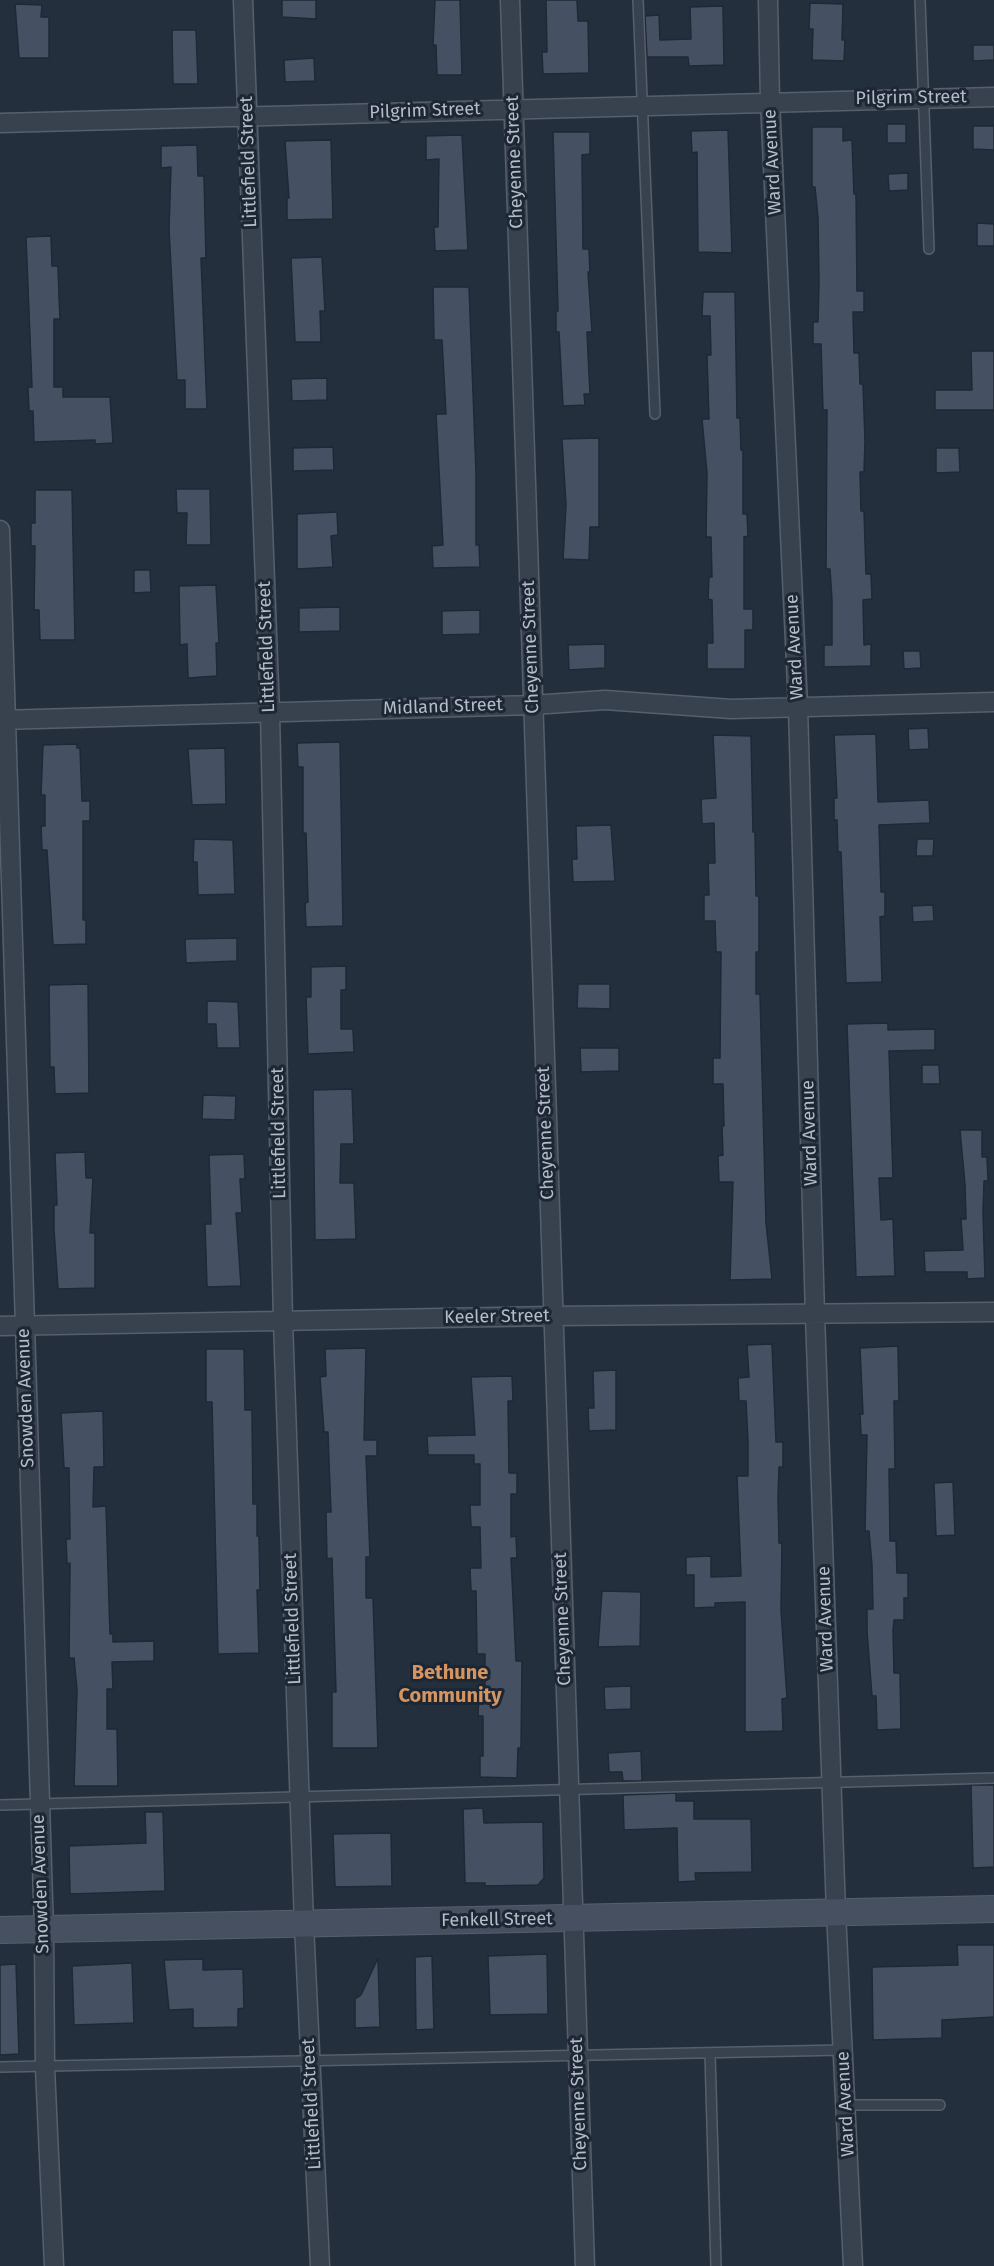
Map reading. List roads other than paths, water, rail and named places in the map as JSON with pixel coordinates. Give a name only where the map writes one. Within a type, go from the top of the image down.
[{"type":"street","name":"Littlefield Street","points":[[243,0],[270,713],[283,1321],[299,1798],[320,2266]]},
{"type":"street","name":"Cheyenne Street","points":[[510,0],[585,2266]]},
{"type":"street","name":"Ward Avenue","points":[[768,0],[770,101],[798,707],[815,1315],[836,1911],[853,2266]]},
{"type":"street","name":"Pilgrim Street","points":[[0,123],[641,104],[994,97]]},
{"type":"street","name":"Snowden Avenue","points":[[0,530],[3,720],[44,1930],[45,2067],[54,2266]]},
{"type":"street","name":"Midland Street","points":[[3,720],[533,705],[605,700],[731,709],[994,702]]},
{"type":"street","name":"Keeler Street","points":[[0,1326],[552,1316],[994,1312]]},
{"type":"street","name":"Fenkell Street","points":[[0,1930],[994,1909]]},
{"type":"lane","points":[[638,0],[655,414]]},
{"type":"lane","points":[[920,0],[929,249]]},
{"type":"lane","points":[[0,1805],[994,1778]]},
{"type":"lane","points":[[0,2067],[843,2050]]},
{"type":"lane","points":[[710,2053],[716,2266]]},
{"type":"lane","points":[[846,2105],[940,2105]]},
{"type":"district","name":"Bethune Community","points":[[450,1684]]}]
